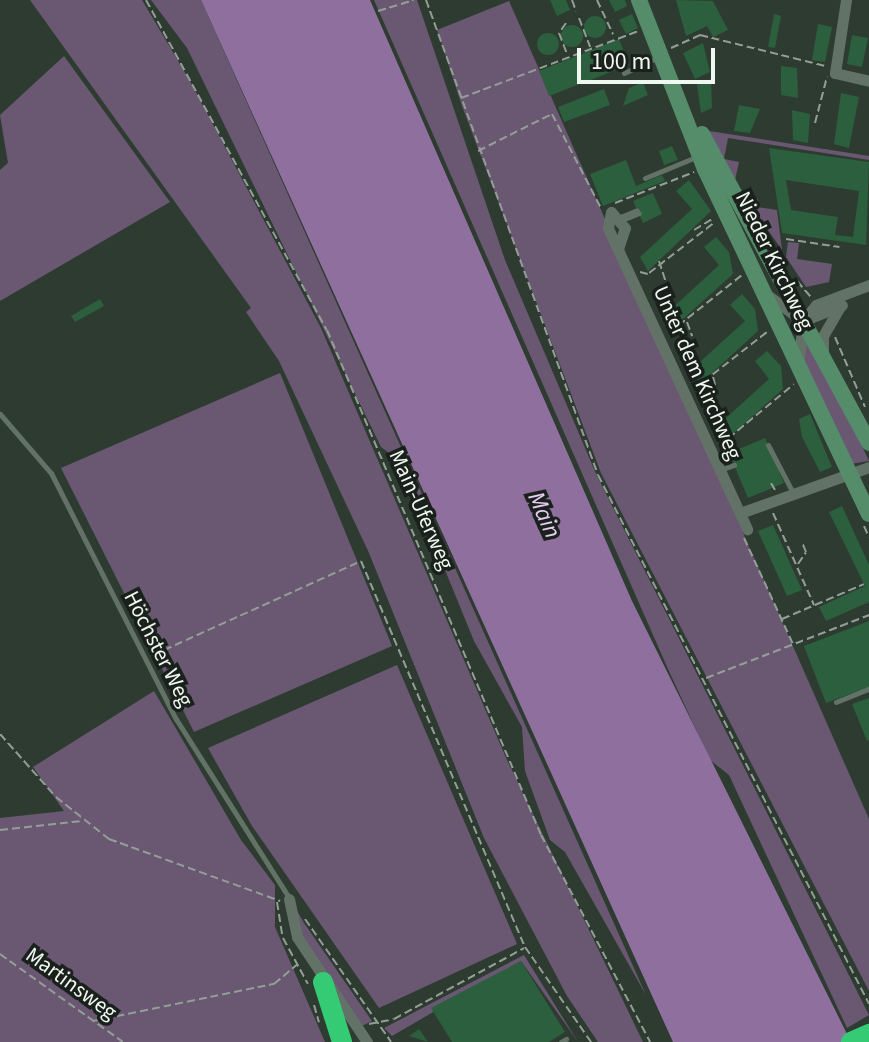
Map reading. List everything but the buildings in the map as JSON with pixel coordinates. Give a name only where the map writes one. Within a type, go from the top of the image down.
[{"type":"highway","points":[[323,982],[342,1042]]},
{"type":"highway","points":[[851,1042],[869,1034]]},
{"type":"main road","name":"Nieder Kirchweg","points":[[639,0],[799,363],[859,467],[857,489],[869,514]]},
{"type":"main road","name":"Nieder Kirchweg","points":[[665,61],[697,164],[723,191],[791,299],[869,443]]},
{"type":"street","points":[[846,0],[834,70],[869,81]]},
{"type":"street","name":"Unter dem Kirchweg","points":[[621,218],[618,249],[747,529]]},
{"type":"street","points":[[799,363],[803,321],[816,305],[869,285]]},
{"type":"street","points":[[823,356],[828,326],[852,292]]},
{"type":"street","points":[[770,297],[803,321]]},
{"type":"street","points":[[791,299],[816,305]]},
{"type":"street","points":[[803,321],[842,305]]},
{"type":"street","points":[[740,513],[859,467]]},
{"type":"street","points":[[289,899],[293,930],[323,982],[367,1042]]},
{"type":"lane","points":[[624,73],[665,61]]},
{"type":"lane","points":[[645,178],[697,164]]},
{"type":"lane","points":[[621,218],[638,212]]},
{"type":"lane","name":"Höchster Weg","points":[[0,414],[51,473],[144,659],[289,899]]},
{"type":"lane","points":[[768,445],[792,491]]},
{"type":"lane","points":[[719,470],[734,465]]},
{"type":"lane","points":[[836,702],[869,689]]},
{"type":"path","name":"Main-Uferweg","points":[[146,0],[327,330],[541,835],[650,1042]]},
{"type":"path","points":[[378,11],[413,0]]},
{"type":"path","points":[[426,0],[477,152],[598,475],[869,1004]]},
{"type":"path","points":[[572,0],[576,11]]},
{"type":"path","points":[[597,0],[613,34]]},
{"type":"path","points":[[579,18],[591,48]]},
{"type":"path","points":[[566,23],[559,33],[568,55]]},
{"type":"path","points":[[459,98],[650,26]]},
{"type":"path","points":[[665,61],[700,35],[834,70]]},
{"type":"path","points":[[815,123],[827,77],[834,70]]},
{"type":"path","points":[[477,152],[552,114],[597,210],[697,164]]},
{"type":"path","points":[[651,272],[676,248],[718,217],[694,230]]},
{"type":"path","points":[[786,239],[839,247]]},
{"type":"path","points":[[660,263],[665,280]]},
{"type":"path","points":[[677,329],[746,271]]},
{"type":"path","points":[[798,282],[816,305]]},
{"type":"path","points":[[687,321],[692,336]]},
{"type":"path","points":[[828,326],[869,416]]},
{"type":"path","points":[[702,386],[771,329]]},
{"type":"path","points":[[713,377],[717,392]]},
{"type":"path","points":[[728,442],[798,381]]},
{"type":"path","points":[[771,483],[773,488]]},
{"type":"path","points":[[767,501],[814,605]]},
{"type":"path","points":[[747,529],[793,644]]},
{"type":"path","points":[[796,565],[806,552],[802,542]]},
{"type":"path","points":[[144,659],[361,561],[525,947],[591,1042]]},
{"type":"path","points":[[782,619],[864,584]]},
{"type":"path","points":[[704,679],[869,615]]},
{"type":"path","points":[[0,734],[85,820],[133,852],[277,900],[283,938],[298,964],[322,1026]]},
{"type":"path","points":[[0,830],[85,820]]},
{"type":"path","points":[[289,899],[391,1042]]},
{"type":"path","points":[[363,1028],[378,1024],[525,947]]},
{"type":"path","name":"Martinsweg","points":[[0,954],[123,1042]]},
{"type":"path","points":[[93,1021],[274,984],[298,964]]},
{"type":"shaded area","points":[[30,0],[142,0],[190,81],[321,328],[507,760],[643,1042],[598,1042],[567,996],[484,838],[369,553],[279,361],[246,312],[251,308]]},
{"type":"shaded area","points":[[151,0],[201,0],[646,995],[565,852],[550,840],[525,771],[522,727],[474,641],[401,462],[381,447],[187,48]]},
{"type":"shaded area","points":[[374,0],[417,0],[505,260],[597,476],[869,1015],[847,1028],[729,775],[710,760],[668,669]]},
{"type":"shaded area","points":[[509,1],[869,819],[869,991],[601,473],[462,106],[437,30]]},
{"type":"shaded area","points":[[64,56],[170,202],[0,301],[0,170],[8,163],[0,115]]},
{"type":"shaded area","points":[[709,131],[869,156],[869,160],[728,138],[724,159]]},
{"type":"shaded area","points":[[724,159],[739,162],[735,180]]},
{"type":"shaded area","points":[[758,199],[757,207],[777,210],[782,250],[748,202]]},
{"type":"shaded area","points":[[788,242],[799,243],[797,259],[832,264],[829,282],[806,287],[786,257]]},
{"type":"shaded area","points":[[803,331],[825,367],[869,461],[850,464],[801,358]]},
{"type":"shaded area","points":[[280,373],[392,646],[194,732],[61,468]]},
{"type":"shaded area","points":[[397,665],[517,944],[379,1008],[252,826],[208,748]]},
{"type":"shaded area","points":[[154,691],[241,840],[275,885],[275,927],[325,1042],[0,1042],[0,818],[64,811],[33,767]]},
{"type":"shaded area","points":[[296,909],[372,1021],[362,1026],[299,935]]},
{"type":"shaded area","points":[[524,955],[578,1042],[521,961],[392,1036],[384,1028]]},
{"type":"water","name":"Main","points":[[201,0],[370,0],[632,601],[851,1042],[673,1042]]}]
